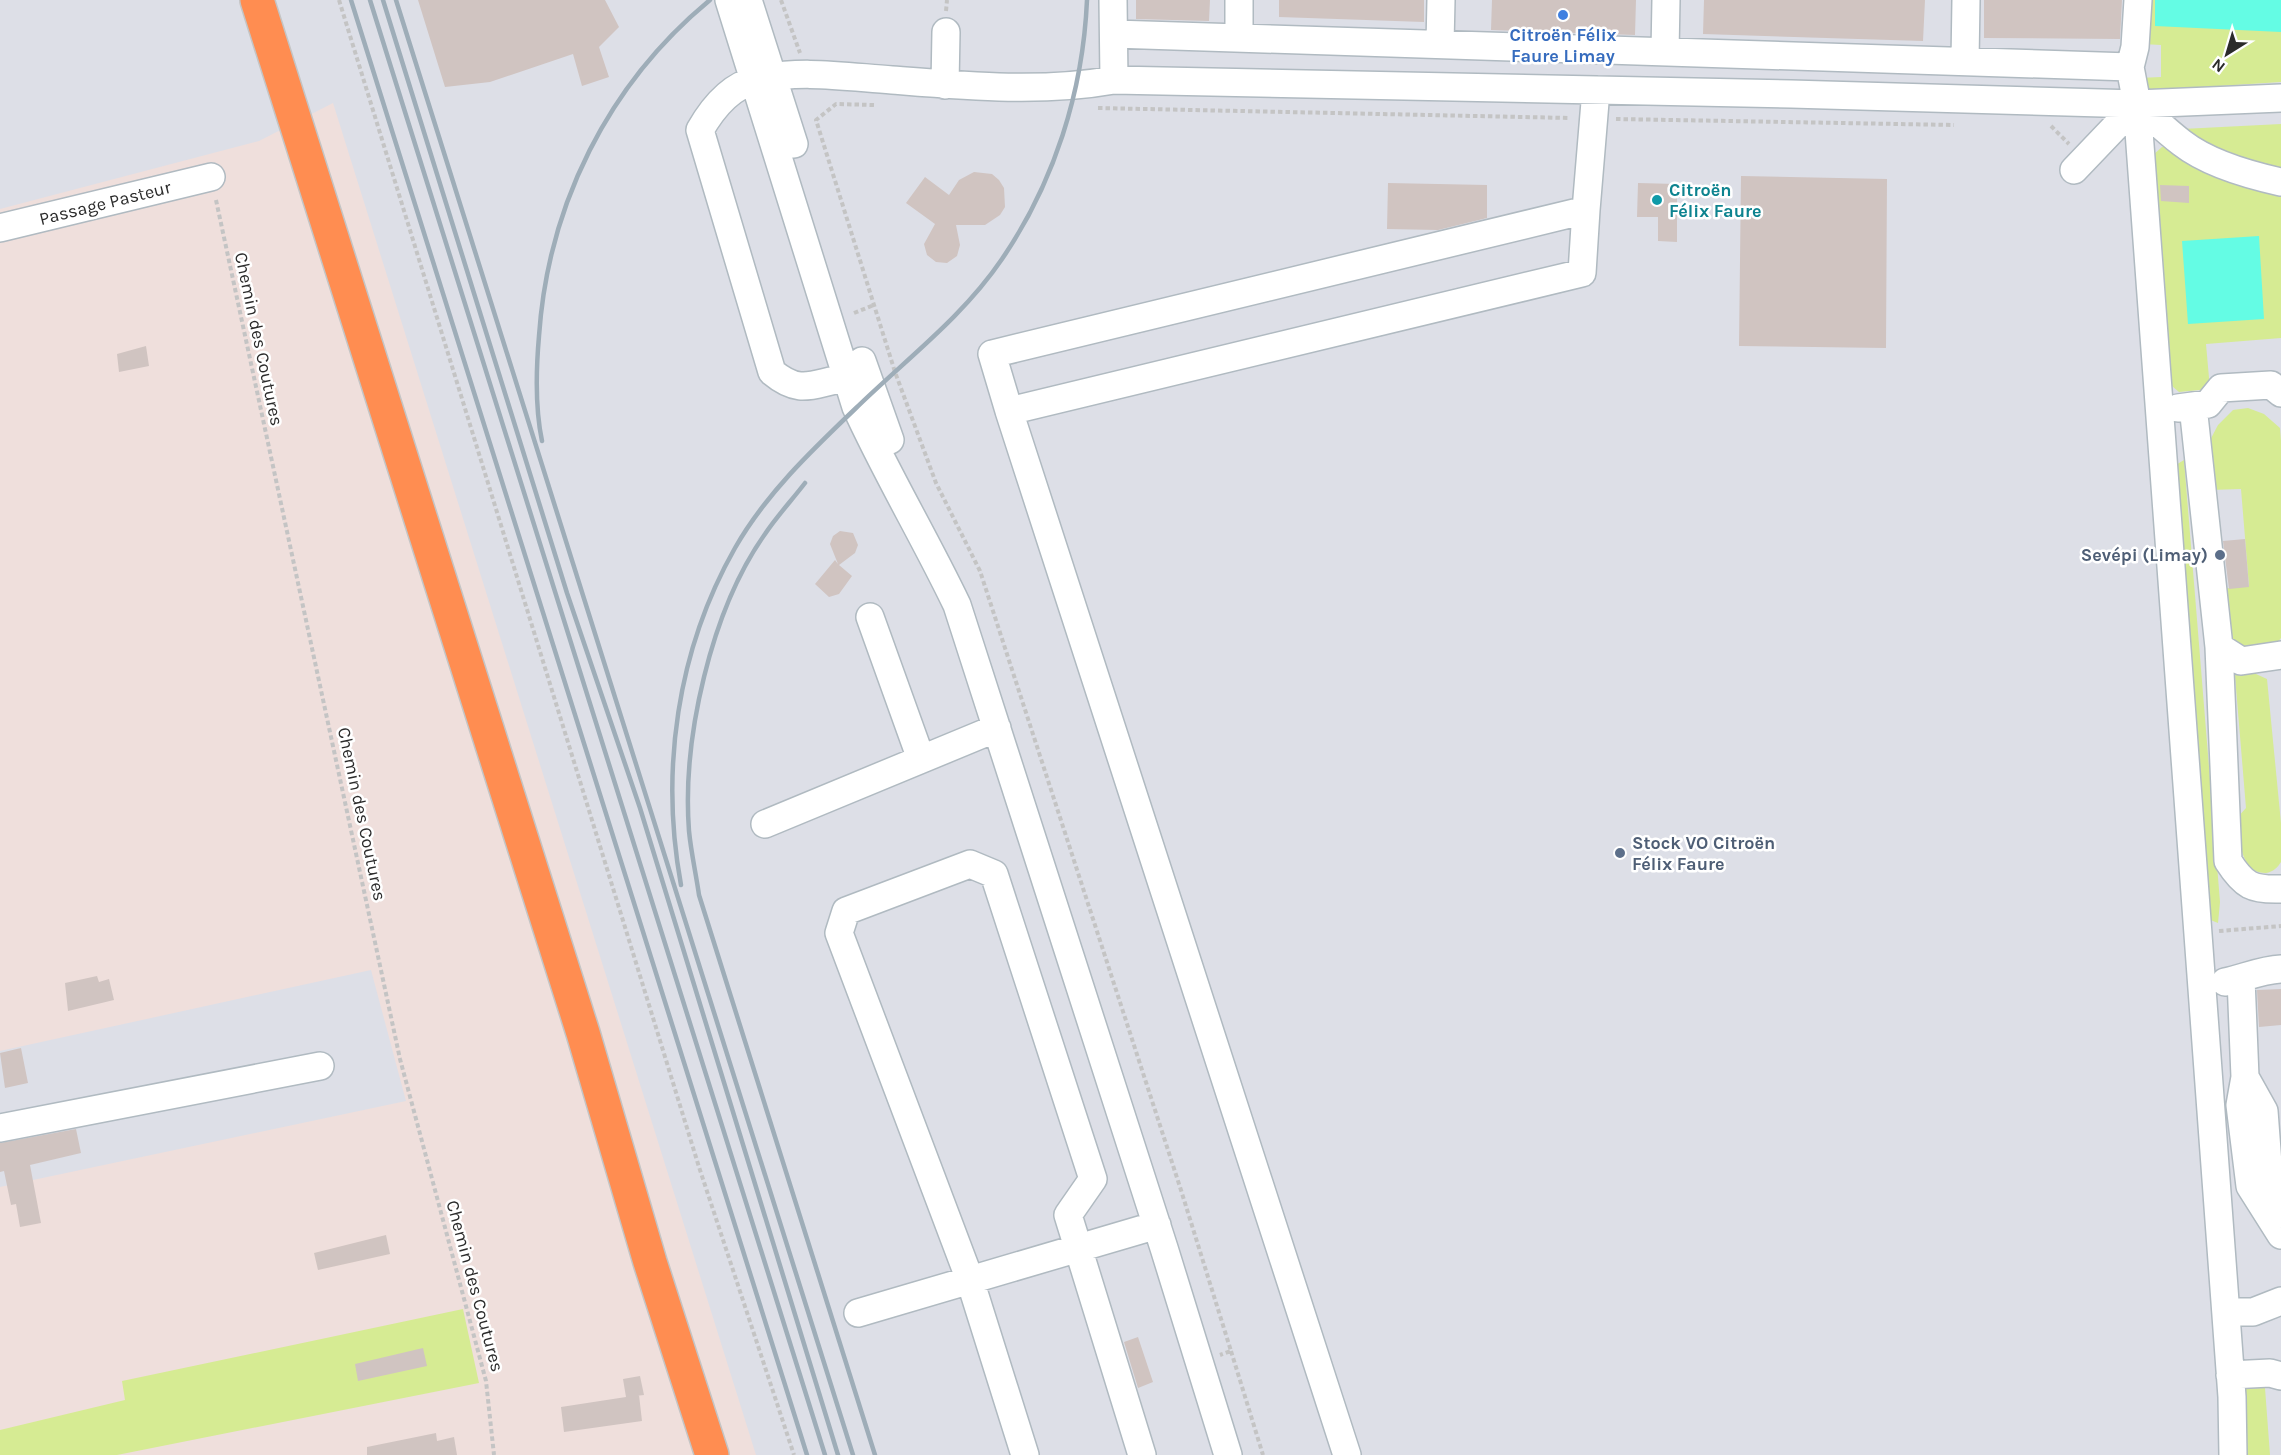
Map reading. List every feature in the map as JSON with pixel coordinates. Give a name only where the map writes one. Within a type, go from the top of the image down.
[{"type":"main road","points":[[257,0],[583,1033],[650,1262],[712,1455]]},
{"type":"street","points":[[729,0],[764,79],[872,393],[926,525],[931,551]]},
{"type":"street","points":[[748,0],[764,79],[856,407],[885,470],[917,531],[931,551],[957,605],[1157,1225],[1228,1455]]},
{"type":"street","points":[[1113,0],[1114,80]]},
{"type":"street","points":[[1239,0],[1239,38]]},
{"type":"street","points":[[1440,44],[1441,0]]},
{"type":"street","points":[[1665,52],[1666,0]]},
{"type":"street","points":[[1965,61],[1966,0]]},
{"type":"street","points":[[2138,0],[2135,46],[2130,67],[2137,104],[2199,933],[2226,1312],[2233,1455]]},
{"type":"street","points":[[945,85],[946,32]]},
{"type":"street","points":[[1114,33],[2130,67]]},
{"type":"street","points":[[847,378],[803,388],[782,380],[772,372],[700,130],[720,100],[764,79],[840,76],[945,85],[1059,88],[1114,80],[2137,104],[2281,98]]},
{"type":"street","points":[[1009,411],[1582,273],[1596,90]]},
{"type":"street","points":[[2079,165],[2137,104]]},
{"type":"street","points":[[2137,104],[2184,145],[2200,154],[2258,177],[2281,182]]},
{"type":"street","name":"Passage Pasteur","points":[[0,228],[211,177]]},
{"type":"street","points":[[1347,1455],[992,354],[1586,210]]},
{"type":"street","points":[[2159,410],[2208,404],[2221,388],[2271,385],[2281,393]]},
{"type":"street","points":[[2193,406],[2219,647],[2228,861],[2240,880],[2259,890],[2281,889]]},
{"type":"street","points":[[870,617],[921,759]]},
{"type":"street","points":[[2219,647],[2241,660],[2281,655]]},
{"type":"street","points":[[765,824],[997,728]]},
{"type":"street","points":[[1025,1455],[970,1280],[839,933],[846,911],[970,864],[994,874],[1092,1179],[1068,1215],[1142,1455]]},
{"type":"street","points":[[2203,987],[2241,979],[2264,970],[2281,969]]},
{"type":"street","points":[[2241,979],[2245,1077],[2240,1105],[2250,1186],[2277,1229]]},
{"type":"street","points":[[0,1128],[320,1066]]},
{"type":"street","points":[[858,1313],[1157,1225]]},
{"type":"street","points":[[2226,1312],[2253,1312],[2281,1301]]},
{"type":"street","points":[[2230,1375],[2270,1373],[2281,1376]]},
{"type":"path","points":[[339,0],[696,1156],[794,1455]]},
{"type":"path","points":[[781,0],[801,55],[806,59]]},
{"type":"path","points":[[886,105],[836,104],[816,120],[874,305],[936,483],[980,571],[1180,1187],[1263,1455]]},
{"type":"path","points":[[1095,108],[1964,125]]},
{"type":"path","points":[[2044,126],[2053,126],[2079,165]]},
{"type":"path","name":"Chemin des Coutures","points":[[211,177],[400,1059],[486,1381],[494,1455]]},
{"type":"path","points":[[854,313],[874,305]]},
{"type":"path","points":[[2199,933],[2281,926]]},
{"type":"path","points":[[1199,1362],[1231,1351]]},
{"type":"shaded area","points":[[0,0],[2281,0],[2281,1455],[756,1455],[333,103],[259,141],[0,209]]},
{"type":"shaded area","points":[[2143,0],[2281,0],[2281,82],[2141,91],[2139,78],[2161,77],[2161,45],[2142,44]]},
{"type":"shaded area","points":[[2155,0],[2281,0],[2281,32],[2155,26]]},
{"type":"shaded area","points":[[2281,124],[2281,174],[2224,158],[2182,129]]},
{"type":"shaded area","points":[[2162,147],[2172,147],[2281,192],[2281,338],[2206,344],[2210,389],[2179,392],[2165,380],[2153,155]]},
{"type":"shaded area","points":[[2259,236],[2264,319],[2188,324],[2182,241]]},
{"type":"shaded area","points":[[2248,408],[2264,414],[2280,428],[2281,441],[2281,638],[2274,647],[2255,653],[2228,640],[2220,589],[2249,586],[2241,489],[2210,490],[2207,446],[2218,425],[2233,410]]},
{"type":"shaded area","points":[[2184,460],[2220,902],[2218,923],[2208,919],[2174,466]]},
{"type":"shaded area","points":[[2234,664],[2267,679],[2281,823],[2281,862],[2271,872],[2266,873],[2257,872],[2246,861],[2238,835],[2236,819],[2246,808]]},
{"type":"shaded area","points":[[371,970],[406,1101],[0,1187],[0,1051]]},
{"type":"shaded area","points":[[463,1309],[479,1383],[117,1455],[0,1455],[0,1430],[125,1400],[122,1381]]},
{"type":"shaded area","points":[[2265,1388],[2270,1455],[2247,1455],[2242,1389]]},
{"type":"building","points":[[418,0],[605,0],[619,27],[599,47],[609,77],[582,86],[573,54],[490,82],[445,87]]},
{"type":"building","points":[[1136,0],[1210,0],[1209,21],[1136,19]]},
{"type":"building","points":[[1279,0],[1424,0],[1424,22],[1279,17]]},
{"type":"building","name":"Citroën Félix Faure Limay","points":[[1492,0],[1636,0],[1635,35],[1491,30]]},
{"type":"building","points":[[1704,0],[1925,0],[1923,41],[1703,34]]},
{"type":"building","points":[[1984,0],[2122,0],[2120,39],[1984,38]]},
{"type":"building","points":[[974,172],[992,174],[999,180],[1004,188],[1005,207],[1000,215],[985,225],[956,225],[960,245],[957,256],[947,263],[936,262],[927,255],[924,244],[935,224],[906,203],[925,177],[949,195],[959,180]]},
{"type":"building","points":[[1741,176],[1887,179],[1886,348],[1739,346]]},
{"type":"building","points":[[1388,183],[1487,185],[1487,218],[1438,230],[1387,229]]},
{"type":"building","name":"Citroën Félix Faure","points":[[1638,183],[1677,184],[1677,242],[1658,241],[1658,217],[1637,217]]},
{"type":"building","points":[[2160,185],[2189,186],[2189,203],[2161,201]]},
{"type":"building","points":[[146,346],[149,366],[119,372],[117,354]]},
{"type":"building","points":[[840,531],[853,533],[858,545],[855,553],[839,565],[852,576],[839,594],[829,597],[815,584],[835,560],[838,564],[830,544],[833,536]]},
{"type":"building","points":[[2245,539],[2249,587],[2229,589],[2223,541]]},
{"type":"building","points":[[97,976],[99,982],[109,979],[114,1000],[68,1011],[65,983]]},
{"type":"building","points":[[2281,989],[2281,1025],[2259,1027],[2257,990]]},
{"type":"building","points":[[21,1048],[28,1083],[5,1088],[0,1053]]},
{"type":"building","points":[[76,1129],[81,1153],[30,1165],[41,1223],[20,1227],[16,1204],[11,1205],[4,1171],[0,1172],[0,1143]]},
{"type":"building","points":[[386,1235],[390,1254],[318,1270],[314,1253]]},
{"type":"building","points":[[1138,1337],[1153,1382],[1138,1388],[1124,1342]]},
{"type":"building","points":[[423,1348],[427,1366],[358,1381],[355,1364]]},
{"type":"building","points":[[640,1376],[644,1395],[626,1397],[623,1379]]},
{"type":"building","points":[[639,1395],[642,1421],[564,1432],[561,1407]]},
{"type":"building","points":[[436,1433],[437,1441],[454,1437],[457,1455],[367,1455],[367,1447]]},
{"type":"railway","points":[[351,0],[807,1455]]},
{"type":"railway","points":[[370,0],[825,1455]]},
{"type":"railway","points":[[383,0],[567,593],[640,808],[838,1455]]},
{"type":"railway","points":[[396,0],[853,1455]]},
{"type":"railway","points":[[542,441],[537,389],[539,336],[545,287],[555,240],[570,194],[590,150],[613,109],[674,33],[710,0]]},
{"type":"railway","points":[[681,885],[672,799],[678,712],[699,628],[715,587],[747,529],[790,474],[838,425],[951,319],[1002,259],[1037,199],[1062,136],[1079,69],[1087,0]]},
{"type":"railway","points":[[805,483],[770,527],[746,565],[715,637],[704,676],[690,756],[689,831],[699,895],[875,1455]]},
{"type":"place","name":"Citroën Félix Faure Limay","points":[[1563,15]]},
{"type":"place","name":"Citroën Félix Faure","points":[[1657,200]]},
{"type":"place","name":"Sevépi (Limay)","points":[[2220,555]]},
{"type":"place","name":"Stock VO Citroën Félix Faure","points":[[1620,853]]}]
